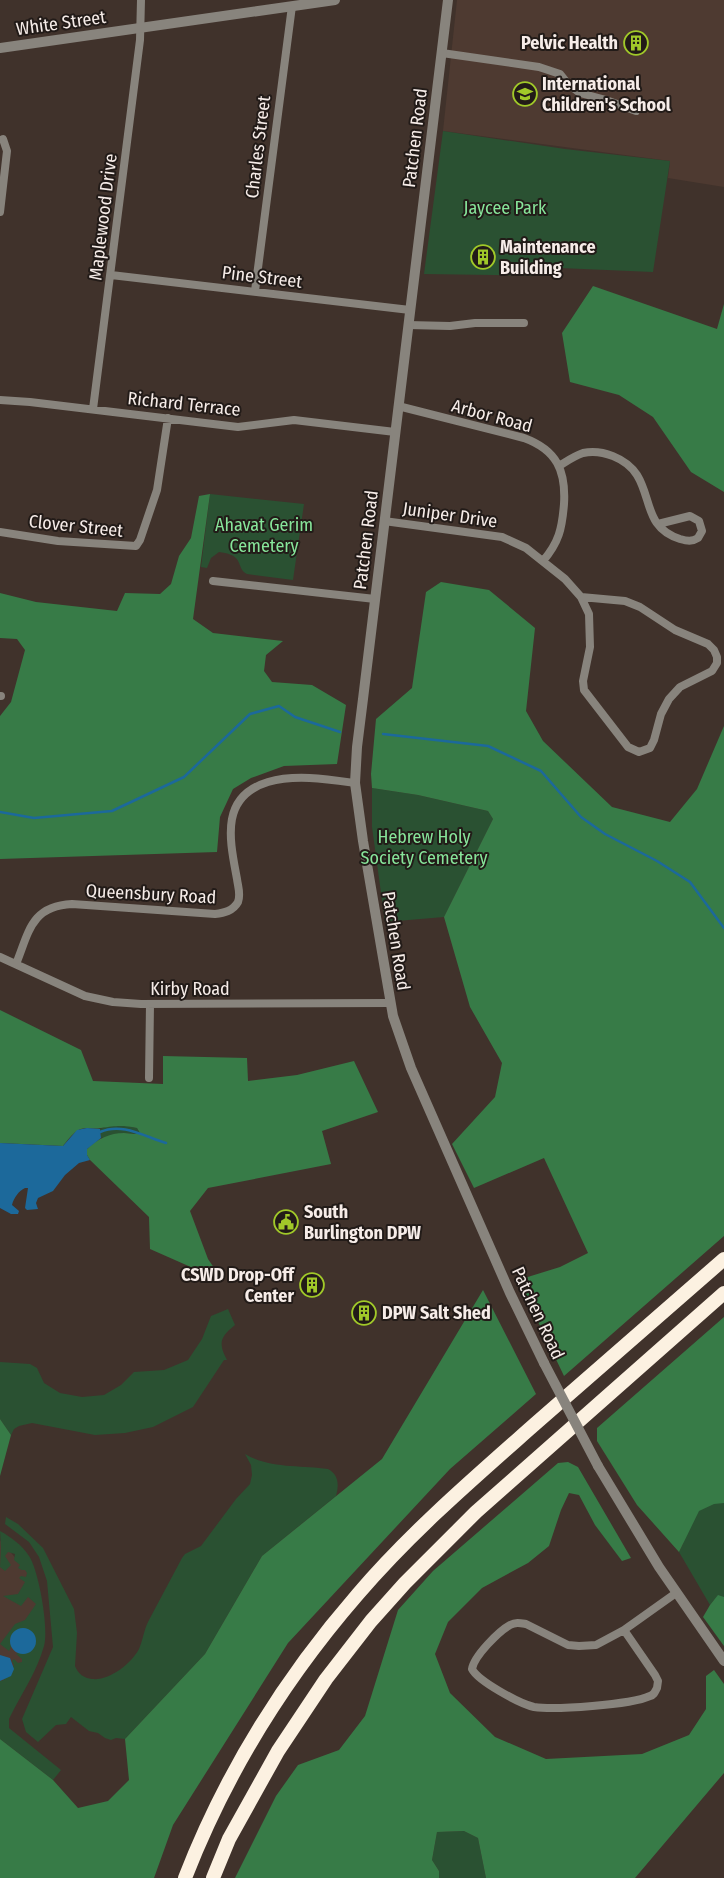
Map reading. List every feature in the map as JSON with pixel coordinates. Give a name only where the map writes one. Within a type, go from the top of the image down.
[{"type":"highway","points":[[184,1878],[211,1818],[263,1722],[308,1656],[359,1593],[412,1537],[464,1488],[724,1259]]},
{"type":"highway","points":[[213,1878],[229,1839],[278,1751],[326,1679],[371,1621],[422,1565],[476,1512],[724,1294]]},
{"type":"street","name":"Maplewood Drive","points":[[93,409],[141,28],[140,0]]},
{"type":"street","name":"White Street","points":[[0,48],[335,0]]},
{"type":"street","name":"Patchen Road","points":[[448,0],[357,747],[355,783],[363,841],[390,1003],[396,1029],[410,1068],[506,1285],[598,1466],[676,1593],[724,1661]]},
{"type":"street","name":"Charles Street","points":[[255,291],[292,6]]},
{"type":"street","points":[[442,53],[539,67],[560,74],[568,84],[580,93],[636,111]]},
{"type":"street","points":[[0,212],[7,151],[3,139]]},
{"type":"street","name":"Pine Street","points":[[111,275],[410,310]]},
{"type":"street","points":[[408,325],[450,326],[471,323],[524,322]]},
{"type":"street","name":"Richard Terrace","points":[[0,400],[93,409],[238,427],[294,420],[395,432]]},
{"type":"street","name":"Arbor Road","points":[[398,406],[533,441],[547,450],[559,466],[564,485],[563,517],[558,540],[543,561]]},
{"type":"street","name":"Clover Street","points":[[0,532],[58,541],[136,546],[140,540],[157,490],[168,418]]},
{"type":"street","points":[[559,466],[571,458],[584,453],[606,454],[621,460],[638,476],[649,510],[658,524],[671,536],[688,541],[698,538],[702,531],[699,521],[690,516],[658,524]]},
{"type":"street","name":"Juniper Drive","points":[[384,521],[502,537],[517,543],[565,579],[581,597],[588,614],[590,631],[589,654],[583,681],[584,690],[628,747],[636,751],[645,751],[653,743],[661,714],[669,699],[680,687],[712,671],[717,663],[716,654],[708,644],[675,630],[640,606],[620,601],[581,597]]},
{"type":"street","points":[[213,580],[375,599]]},
{"type":"street","name":"Queensbury Road","points":[[16,964],[35,920],[52,906],[72,904],[215,914],[232,909],[240,895],[232,855],[230,826],[235,808],[244,795],[262,784],[284,780],[313,778],[355,783]]},
{"type":"street","name":"Kirby Road","points":[[0,957],[85,996],[120,1002],[150,1004],[390,1003]]},
{"type":"street","points":[[149,1078],[150,1004]]},
{"type":"street","points":[[624,1630],[656,1678],[657,1688],[650,1696],[592,1705],[536,1707],[518,1701],[479,1678],[472,1669],[478,1655],[508,1626],[515,1623],[526,1624],[562,1642],[579,1646],[596,1645],[624,1630],[676,1593]]},
{"type":"shaded area","points":[[457,0],[724,0],[724,187],[668,178],[670,161],[443,131]]},
{"type":"shaded area","points":[[0,1540],[37,1583],[37,1645],[0,1700]]},
{"type":"green space","name":"Jaycee Park","points":[[443,131],[565,149],[670,161],[653,272],[560,268],[560,276],[424,274]]},
{"type":"green space","points":[[593,286],[717,329],[724,304],[724,492],[691,472],[653,417],[619,395],[570,382],[562,333]]},
{"type":"green space","name":"Ahavat Gerim Cemetery","points":[[210,494],[304,504],[293,580],[247,574],[241,568],[237,559],[219,552],[211,558],[207,568],[201,567]]},
{"type":"green space","points":[[210,494],[193,619],[213,633],[283,641],[266,655],[264,671],[272,682],[312,685],[346,705],[337,764],[284,766],[251,778],[233,789],[220,817],[217,852],[0,859],[0,716],[11,702],[25,650],[17,639],[0,638],[0,593],[36,602],[117,611],[125,593],[160,594],[171,584],[179,556],[191,538],[199,496]]},
{"type":"green space","points":[[441,582],[489,590],[535,628],[526,711],[543,741],[612,807],[670,822],[697,789],[724,726],[724,1236],[564,1376],[518,1280],[560,1267],[588,1253],[544,1158],[474,1188],[452,1144],[495,1097],[502,1063],[470,1007],[444,917],[493,819],[488,811],[418,795],[372,788],[371,774],[376,719],[412,688],[426,592]]},
{"type":"green space","name":"Hebrew Holy Society Cemetery","points":[[372,788],[418,795],[488,811],[493,819],[444,917],[385,922],[372,827]]},
{"type":"green space","points":[[0,1010],[81,1050],[93,1081],[163,1084],[163,1056],[247,1058],[248,1081],[297,1075],[354,1061],[378,1112],[322,1131],[331,1164],[208,1188],[190,1211],[208,1259],[219,1275],[211,1280],[193,1268],[150,1249],[149,1217],[87,1155],[87,1149],[95,1142],[114,1134],[140,1133],[137,1128],[119,1126],[83,1129],[73,1134],[63,1146],[0,1143]]},
{"type":"green space","points":[[110,1125],[137,1128],[140,1133],[123,1133],[101,1138],[100,1129]]},
{"type":"green space","points":[[483,1290],[536,1394],[450,1469],[288,1643],[173,1825],[154,1878],[0,1878],[0,1739],[53,1780],[78,1808],[108,1801],[129,1780],[125,1739],[205,1654],[262,1556],[382,1459]]},
{"type":"green space","points":[[228,1309],[235,1325],[226,1333],[222,1341],[222,1349],[227,1360],[224,1360],[193,1407],[153,1427],[125,1433],[95,1435],[32,1423],[19,1426],[14,1429],[11,1435],[0,1419],[0,1362],[30,1364],[37,1368],[44,1383],[60,1393],[82,1397],[104,1395],[121,1385],[134,1372],[164,1370],[188,1360],[202,1339],[211,1316]]},
{"type":"green space","points":[[724,1317],[724,1503],[714,1504],[699,1511],[679,1552],[637,1505],[597,1441],[597,1428]]},
{"type":"green space","points":[[724,1360],[724,1617],[714,1600],[710,1605],[679,1552],[683,1544]]},
{"type":"green space","points":[[0,1419],[11,1435],[0,1476]]},
{"type":"green space","points":[[245,1454],[265,1462],[286,1466],[328,1469],[336,1477],[338,1488],[336,1496],[262,1556],[205,1654],[125,1739],[116,1738],[111,1740],[105,1738],[98,1733],[89,1731],[71,1717],[66,1724],[56,1725],[38,1742],[26,1732],[22,1719],[53,1647],[47,1581],[39,1557],[29,1542],[5,1524],[6,1517],[18,1524],[43,1548],[74,1609],[77,1633],[76,1669],[82,1675],[92,1679],[99,1679],[125,1666],[135,1655],[139,1649],[147,1623],[182,1558],[185,1554],[201,1546],[236,1499],[250,1484],[252,1475],[251,1465]]},
{"type":"green space","points":[[568,1462],[578,1467],[631,1558],[622,1561],[595,1525],[579,1495],[569,1493],[549,1546],[528,1563],[482,1588],[448,1622],[435,1654],[450,1693],[495,1737],[546,1759],[642,1754],[689,1735],[706,1709],[706,1676],[714,1670],[724,1684],[724,1773],[635,1878],[486,1878],[478,1838],[464,1831],[437,1832],[432,1860],[439,1871],[439,1878],[235,1878],[276,1796],[298,1765],[339,1750],[365,1716],[398,1610],[433,1571],[558,1463]]},
{"type":"green space","points":[[0,1531],[20,1545],[33,1563],[45,1627],[44,1646],[41,1656],[9,1719],[9,1728],[61,1770],[53,1780],[0,1739],[0,1681],[4,1680],[14,1665],[12,1661],[14,1659],[18,1663],[22,1662],[22,1659],[16,1654],[29,1652],[35,1646],[10,1638],[11,1647],[9,1651],[0,1644],[15,1624],[25,1620],[36,1604],[28,1597],[21,1606],[3,1596],[18,1594],[25,1582],[19,1578],[21,1576],[26,1577],[27,1573],[25,1570],[18,1568],[20,1565],[14,1560],[15,1554],[8,1552],[5,1556],[11,1565],[5,1571],[0,1567]]},
{"type":"green space","points":[[718,1595],[724,1597],[724,1646],[703,1617]]},
{"type":"green space","points":[[464,1831],[478,1838],[486,1878],[439,1878],[439,1871],[432,1860],[437,1832]]},
{"type":"water","points":[[87,1128],[100,1129],[101,1138],[87,1149],[87,1155],[90,1160],[79,1163],[65,1175],[53,1191],[38,1198],[36,1203],[38,1209],[27,1210],[25,1208],[28,1188],[19,1193],[13,1202],[12,1205],[19,1211],[18,1214],[11,1214],[0,1208],[0,1143],[63,1146],[77,1130]]},
{"type":"water","points":[[23,1628],[32,1632],[36,1641],[32,1650],[23,1654],[14,1650],[10,1641],[14,1632]]},
{"type":"water","points":[[0,1655],[10,1658],[14,1669],[11,1676],[0,1681]]},
{"type":"waterway","points":[[0,812],[34,818],[112,811],[184,777],[250,714],[279,706],[295,717],[340,732]]},
{"type":"waterway","points":[[383,734],[488,746],[541,771],[581,817],[605,834],[657,861],[690,882],[724,928]]},
{"type":"waterway","points":[[100,1132],[109,1129],[125,1130],[166,1143]]},
{"type":"place","name":"Pelvic Health","points":[[636,43]]},
{"type":"place","name":"International Children's School","points":[[525,94]]},
{"type":"place","name":"Maintenance Building","points":[[483,257]]},
{"type":"place","name":"South Burlington DPW","points":[[286,1222]]},
{"type":"place","name":"CSWD Drop-Off Center","points":[[312,1285]]},
{"type":"place","name":"DPW Salt Shed","points":[[364,1313]]}]
